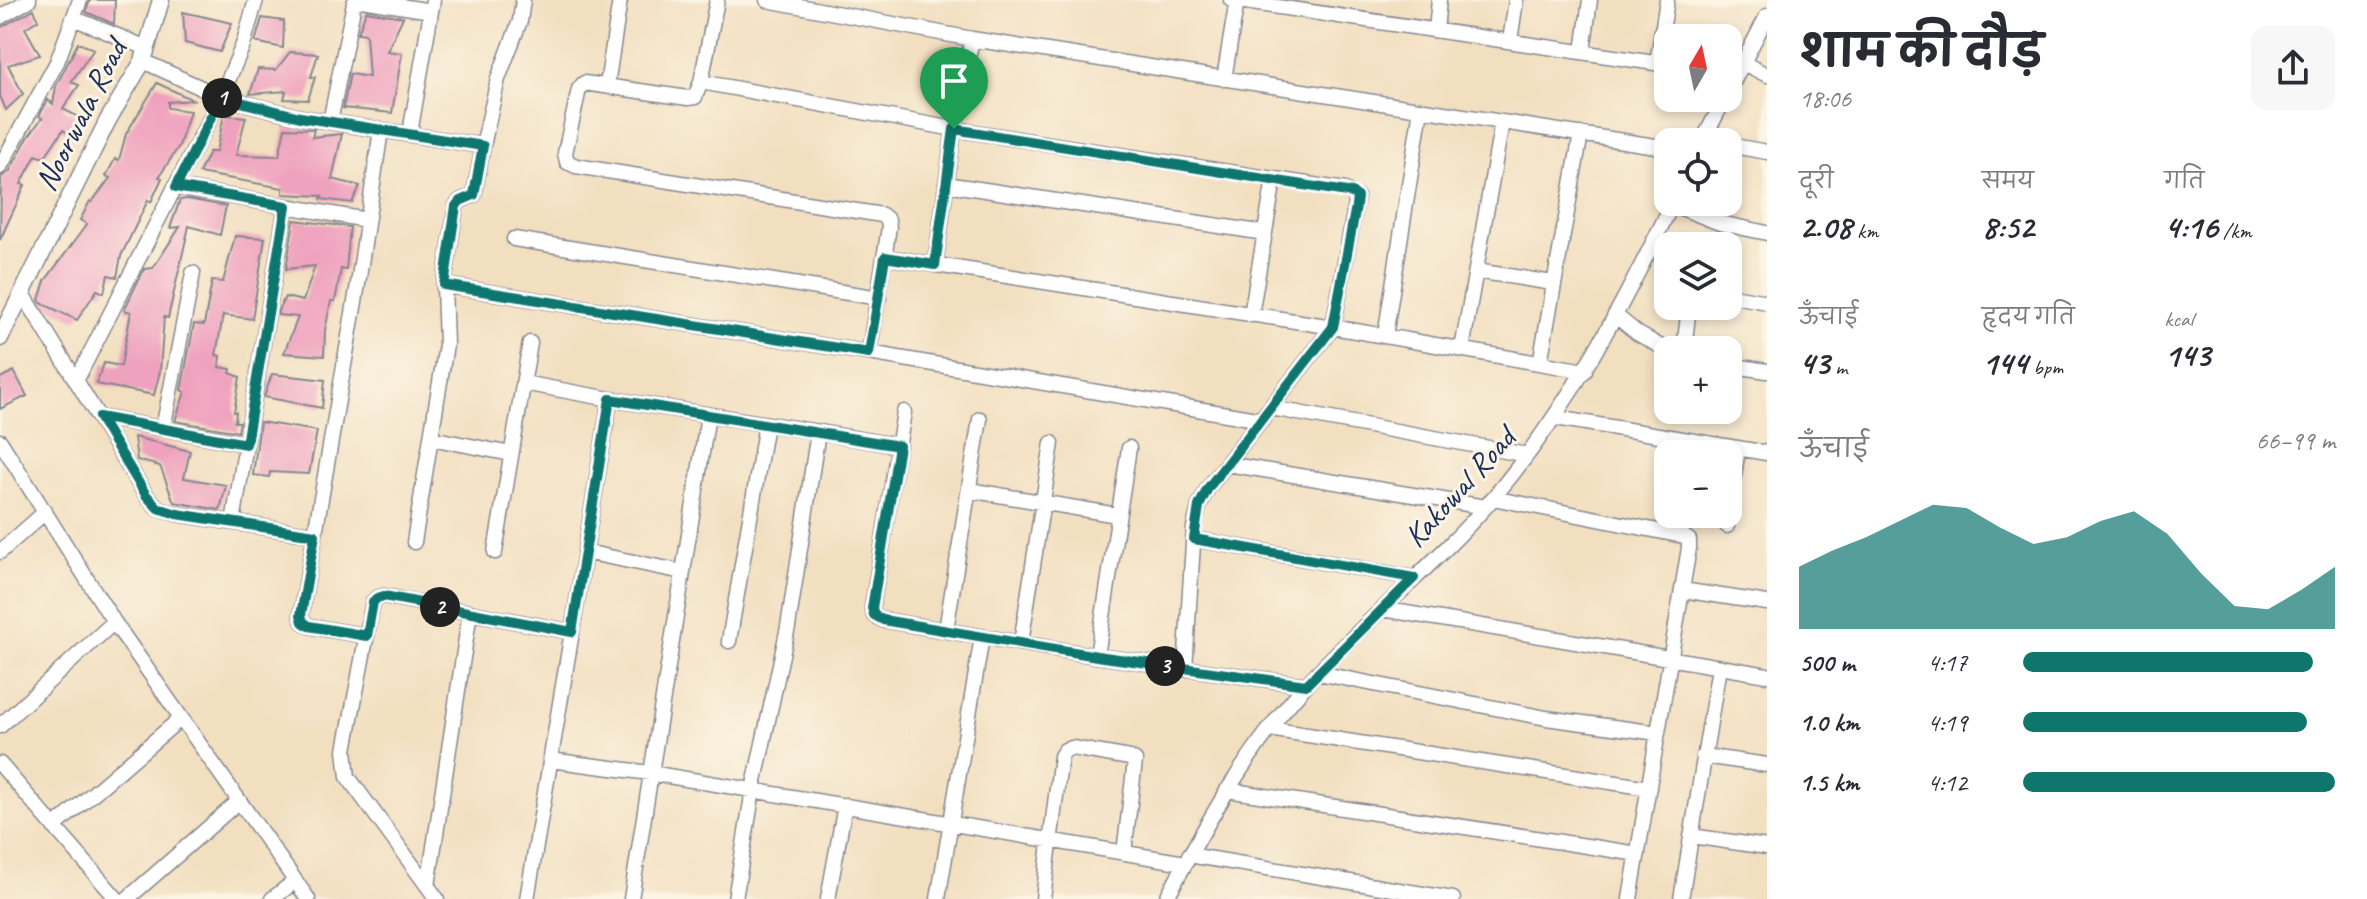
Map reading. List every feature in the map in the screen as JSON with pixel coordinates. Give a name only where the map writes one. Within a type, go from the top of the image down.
[{"type":"street","points":[[0,17],[29,0]]},
{"type":"street","points":[[0,167],[57,62],[80,0]]},
{"type":"street","name":"Noorwala Road","points":[[0,338],[108,120],[145,54],[161,0]]},
{"type":"street","points":[[76,381],[221,97],[243,45],[256,0]]},
{"type":"street","points":[[330,122],[354,3],[362,0],[432,6],[410,133]]},
{"type":"street","points":[[414,542],[446,345],[444,285],[456,206],[474,195],[498,79],[520,21],[523,0]]},
{"type":"street","points":[[607,85],[620,0]]},
{"type":"street","points":[[717,0],[701,82],[695,97],[584,83],[579,89],[565,153],[567,162],[576,166],[882,215],[888,220],[889,227],[869,353]]},
{"type":"street","points":[[767,0],[972,39],[1654,146]]},
{"type":"street","points":[[1231,0],[1654,63]]},
{"type":"street","points":[[1224,79],[1237,0]]},
{"type":"street","points":[[1436,30],[1439,0]]},
{"type":"street","points":[[1510,41],[1516,0]]},
{"type":"street","points":[[1583,52],[1590,0]]},
{"type":"street","points":[[1665,24],[1667,0]]},
{"type":"street","points":[[1742,60],[1767,16]]},
{"type":"street","points":[[73,18],[221,97],[330,122],[483,146]]},
{"type":"street","points":[[935,265],[954,129],[972,39]]},
{"type":"street","points":[[1742,72],[1767,75]]},
{"type":"street","points":[[701,82],[954,129],[1345,190],[1357,197],[1333,327],[1208,488],[1199,506],[1185,669]]},
{"type":"street","points":[[1385,336],[1421,109]]},
{"type":"street","points":[[1462,349],[1502,122]]},
{"type":"street","points":[[367,636],[309,626],[303,622],[301,615],[381,130]]},
{"type":"street","points":[[1540,363],[1581,134]]},
{"type":"street","points":[[1742,148],[1767,152]]},
{"type":"street","points":[[1251,315],[1274,179]]},
{"type":"street","points":[[946,184],[1265,233]]},
{"type":"street","points":[[176,187],[367,220]]},
{"type":"street","points":[[233,522],[286,206]]},
{"type":"street","name":"Kakowal Road","points":[[1166,899],[1227,790],[1269,729],[1306,685],[1489,502],[1556,418],[1585,371],[1665,216]]},
{"type":"street","points":[[1703,216],[1720,223],[1767,233]]},
{"type":"street","points":[[514,239],[879,298]]},
{"type":"street","points":[[885,257],[1333,327],[1585,371]]},
{"type":"street","points":[[1476,271],[1553,283]]},
{"type":"street","points":[[163,429],[193,273]]},
{"type":"street","points":[[444,285],[1527,455]]},
{"type":"street","points":[[22,292],[146,495],[158,508],[177,514],[315,535]]},
{"type":"street","points":[[1742,298],[1767,302]]},
{"type":"street","points":[[1615,315],[1654,343]]},
{"type":"street","points":[[495,552],[530,343]]},
{"type":"street","points":[[1742,367],[1767,371]]},
{"type":"street","points":[[523,383],[899,446]]},
{"type":"street","points":[[527,899],[610,399]]},
{"type":"street","points":[[904,412],[872,608],[874,615],[883,620],[1097,656],[1306,685]]},
{"type":"street","points":[[631,899],[708,415]]},
{"type":"street","points":[[99,417],[246,444]]},
{"type":"street","points":[[1556,418],[1689,440]]},
{"type":"street","points":[[946,630],[980,419]]},
{"type":"street","points":[[729,641],[766,424]]},
{"type":"street","points":[[735,899],[753,790],[788,627],[818,432]]},
{"type":"street","points":[[431,438],[511,454]]},
{"type":"street","points":[[0,441],[114,622],[308,899]]},
{"type":"street","points":[[1021,643],[1052,443]]},
{"type":"street","points":[[1097,656],[1129,448]]},
{"type":"street","points":[[1742,449],[1767,453]]},
{"type":"street","points":[[1227,464],[1489,502],[1683,536],[1689,540],[1630,899]]},
{"type":"street","points":[[969,490],[1117,515]]},
{"type":"street","points":[[0,552],[44,513]]},
{"type":"street","points":[[1194,539],[1414,578]]},
{"type":"street","points":[[585,552],[683,572]]},
{"type":"street","points":[[1682,590],[1767,603]]},
{"type":"street","points":[[437,899],[348,777],[345,765],[345,750],[373,602],[384,596],[572,632]]},
{"type":"street","points":[[1383,609],[1767,675]]},
{"type":"street","points":[[428,886],[470,612]]},
{"type":"street","points":[[0,726],[114,622]]},
{"type":"street","points":[[938,899],[982,637]]},
{"type":"street","points":[[1681,899],[1719,667]]},
{"type":"street","points":[[1318,673],[1546,718],[1658,733]]},
{"type":"street","points":[[54,827],[181,718]]},
{"type":"street","points":[[1269,729],[1649,788]]},
{"type":"street","points":[[1043,899],[1061,756],[1065,750],[1072,748],[1135,761],[1124,853]]},
{"type":"street","points":[[1703,756],[1767,765]]},
{"type":"street","points":[[550,760],[650,773],[1124,853],[1187,859],[1445,898]]},
{"type":"street","points":[[0,764],[117,899]]},
{"type":"street","points":[[1227,790],[1638,854]]},
{"type":"street","points":[[127,899],[239,801]]},
{"type":"street","points":[[828,899],[845,805]]},
{"type":"street","points":[[1691,836],[1767,847]]},
{"type":"street","points":[[272,899],[295,881]]},
{"type":"building","points":[[90,0],[115,0],[114,24],[86,12]]},
{"type":"building","points":[[34,9],[38,20],[25,28],[40,55],[8,65],[23,94],[6,110],[0,96],[0,28]]},
{"type":"building","points":[[366,11],[403,17],[387,51],[402,53],[392,113],[343,108],[350,74],[369,77],[366,34],[358,33]]},
{"type":"building","points":[[183,12],[232,23],[220,52],[185,43]]},
{"type":"building","points":[[262,18],[284,21],[283,48],[255,42]]},
{"type":"building","points":[[78,43],[94,49],[71,82],[79,85],[63,109],[82,119],[72,136],[63,130],[44,158],[36,155],[21,184],[25,185],[0,240],[1,177],[9,172],[42,118],[39,116],[48,100],[53,104],[56,86]]},
{"type":"building","points":[[290,52],[318,54],[308,100],[284,99],[286,91],[250,94],[258,69],[276,70]]},
{"type":"building","points":[[157,83],[193,100],[168,102],[168,108],[190,111],[179,146],[159,177],[162,178],[151,202],[148,200],[121,256],[117,277],[108,275],[104,293],[97,290],[77,320],[41,303],[39,300],[45,281],[87,224],[80,220],[90,201],[110,178],[106,176],[115,159],[119,160],[126,134]]},
{"type":"building","points":[[224,115],[246,117],[236,155],[279,156],[285,128],[314,129],[312,137],[342,134],[332,179],[360,186],[352,203],[321,199],[322,196],[283,194],[283,188],[199,173],[209,152],[216,152]]},
{"type":"building","points":[[180,200],[226,206],[220,235],[189,226],[168,318],[164,317],[160,371],[154,395],[96,384],[104,363],[121,366],[131,312],[124,310],[144,269],[153,268],[180,227],[170,228]]},
{"type":"building","points":[[294,220],[350,227],[346,270],[341,269],[335,301],[331,301],[324,356],[284,353],[298,317],[278,315],[278,311],[285,297],[303,301],[315,266],[286,269]]},
{"type":"building","points":[[235,236],[265,238],[252,319],[223,315],[216,355],[220,356],[219,367],[231,369],[230,373],[240,377],[234,412],[235,422],[240,422],[238,432],[175,421],[185,392],[181,390],[194,324],[204,325],[212,281],[223,282]]},
{"type":"building","points":[[14,371],[27,396],[0,409],[0,378]]},
{"type":"building","points":[[272,374],[325,380],[322,408],[264,397]]},
{"type":"building","points":[[260,422],[317,431],[309,474],[270,472],[269,477],[253,475]]},
{"type":"building","points":[[134,437],[190,451],[184,478],[226,485],[220,510],[174,502],[160,466],[137,460]]},
{"type":"route","points":[[221,97],[300,117],[483,146],[474,195],[456,206],[444,285],[869,353],[885,257],[935,265],[954,129],[1345,190],[1357,197],[1333,327],[1208,488],[1199,506],[1194,528],[1194,539],[1414,578],[1306,685],[1097,656],[883,620],[874,615],[872,608],[899,446],[610,399],[572,632],[384,596],[373,602],[367,636],[309,626],[303,622],[301,615],[315,535],[177,514],[158,508],[146,495],[99,417],[246,444],[286,206],[176,187],[221,97]]}]
